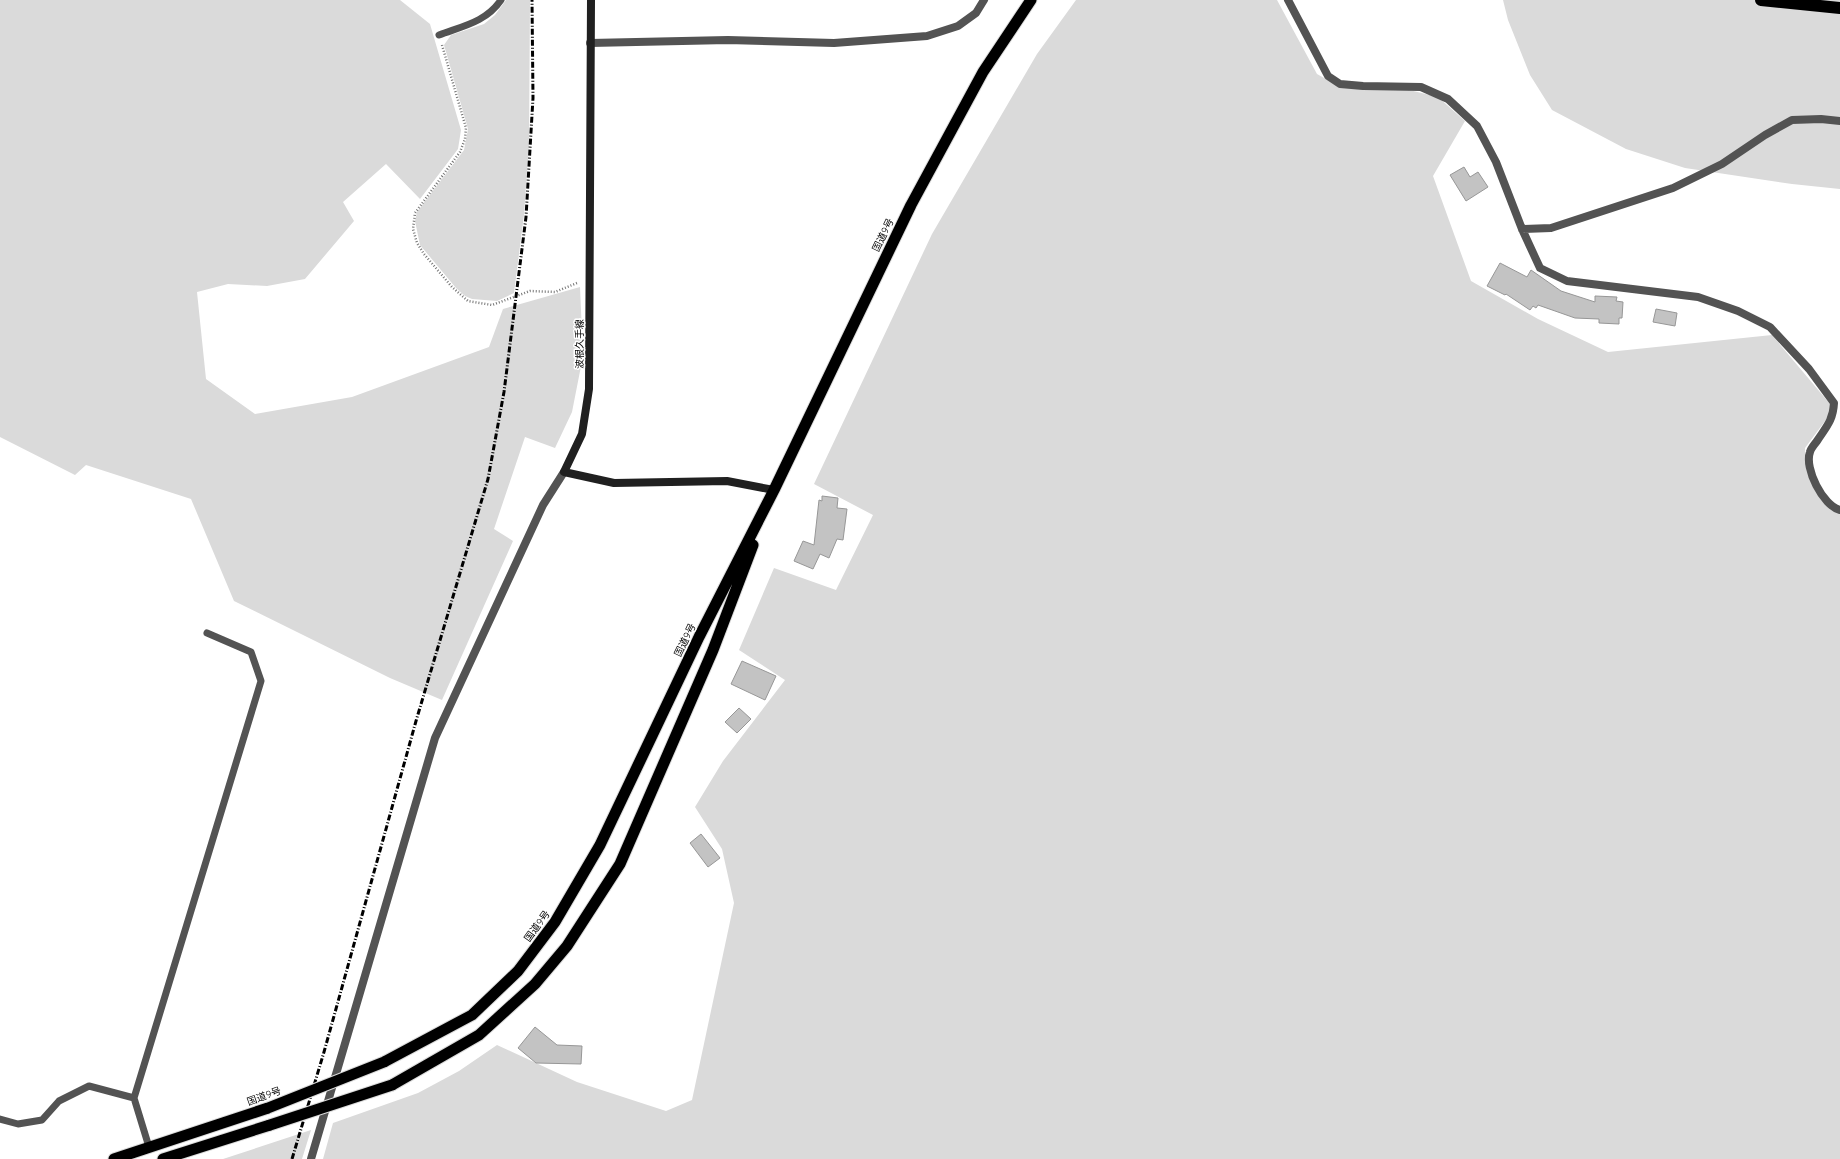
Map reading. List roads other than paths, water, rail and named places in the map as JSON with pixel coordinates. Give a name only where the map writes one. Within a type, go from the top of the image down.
[{"type":"highway","name":"国道9号","points":[[114,1159],[268,1108],[384,1062],[472,1015],[518,971],[555,922],[600,845],[699,637],[774,490],[911,206],[983,72],[1031,0]]},
{"type":"highway","points":[[1761,0],[1840,8]]},
{"type":"highway","name":"国道9号","points":[[162,1159],[392,1085],[480,1035],[535,984],[566,946],[616,870],[713,650],[774,490]]},
{"type":"main road","name":"波根久手線","points":[[564,472],[582,434],[589,389],[591,0]]},
{"type":"main road","points":[[564,472],[614,483],[727,481],[774,490]]},
{"type":"street","points":[[590,43],[728,40],[834,43],[927,36],[958,26],[976,13],[984,0]]},
{"type":"street","points":[[1288,0],[1328,76],[1340,84],[1421,87],[1448,99],[1477,126],[1496,162],[1522,229],[1540,268],[1567,281],[1698,296],[1738,311],[1770,327],[1809,369],[1834,403],[1833,417],[1810,452],[1809,466],[1819,491],[1835,509],[1840,510]]},
{"type":"street","points":[[1522,229],[1551,228],[1673,188],[1722,164],[1765,135],[1792,120],[1821,118],[1840,121]]},
{"type":"street","points":[[311,1159],[435,738],[543,505],[564,472]]},
{"type":"lane","points":[[439,35],[481,19],[493,11],[501,0]]},
{"type":"lane","points":[[149,1147],[134,1098],[261,681],[251,652],[207,633]]},
{"type":"lane","points":[[0,1119],[18,1124],[42,1120],[59,1100],[89,1086],[134,1098]]},
{"type":"railway","points":[[292,1159],[324,1052],[416,721],[488,479],[504,392],[526,217],[533,98],[532,0]]}]
